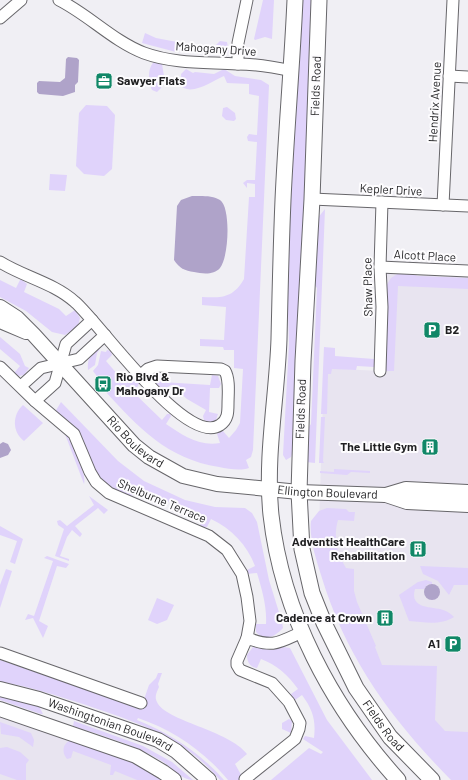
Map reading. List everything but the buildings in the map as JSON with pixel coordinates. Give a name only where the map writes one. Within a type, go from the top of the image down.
[{"type":"main road","name":"Fields Road","points":[[295,0],[292,71],[283,200],[278,360],[271,451],[271,514],[289,597],[302,632],[328,684],[362,736],[398,780]]},
{"type":"main road","name":"Fields Road","points":[[319,0],[312,199],[303,361],[299,492],[302,549],[312,592],[335,648],[356,688],[390,737],[432,780]]},
{"type":"street","points":[[0,18],[21,0]]},
{"type":"street","name":"Mahogany Drive","points":[[59,0],[73,3],[120,40],[145,53],[180,61],[238,64],[292,71]]},
{"type":"street","points":[[238,64],[238,43],[247,0]]},
{"type":"street","name":"Hendrix Avenue","points":[[443,205],[453,0]]},
{"type":"street","points":[[449,76],[468,76]]},
{"type":"street","name":"Kepler Drive","points":[[312,199],[468,206]]},
{"type":"street","name":"Shaw Place","points":[[380,371],[382,307],[380,267],[382,202]]},
{"type":"street","points":[[0,262],[67,295],[92,320],[140,376],[174,408],[201,426],[212,429],[222,424],[226,419],[228,414],[228,378],[225,371],[222,369],[157,366],[148,369],[140,376]]},
{"type":"street","name":"Alcott Place","points":[[380,267],[468,272]]},
{"type":"street","name":"Rio Boulevard","points":[[0,307],[17,318],[34,335],[134,445],[162,465],[183,476],[201,481],[271,489]]},
{"type":"street","points":[[35,401],[55,383],[66,344],[92,320]]},
{"type":"street","name":"Rio Boulevard","points":[[0,321],[34,335]]},
{"type":"street","points":[[21,386],[42,368],[79,359],[105,335]]},
{"type":"street","name":"Shelburne Terrace","points":[[0,368],[21,386],[35,401],[74,434],[90,472],[96,482],[109,493],[209,536],[227,550],[242,574],[250,621],[247,638],[237,663],[238,668],[272,683],[289,702],[300,723],[295,739],[245,779]]},
{"type":"street","name":"Ellington Boulevard","points":[[271,489],[299,492],[386,495],[406,490],[468,492]]},
{"type":"street","name":"Ellington Boulevard","points":[[386,495],[407,502],[468,505]]},
{"type":"street","points":[[247,638],[271,645],[302,632]]},
{"type":"street","points":[[0,654],[141,703]]},
{"type":"street","name":"Washingtonian Boulevard","points":[[0,689],[39,699],[158,740],[176,751],[194,765],[209,780]]},
{"type":"street","name":"Washingtonian Boulevard","points":[[0,709],[136,756],[174,780]]},
{"type":"shaded area","points":[[263,0],[274,0],[272,39],[265,37],[255,40],[254,39]]},
{"type":"shaded area","points":[[301,0],[314,0],[293,451],[291,457],[286,460],[283,455],[289,343],[287,282]]},
{"type":"shaded area","points":[[145,33],[156,38],[177,42],[176,52],[142,43]]},
{"type":"shaded area","points":[[220,41],[227,42],[228,47],[230,47],[228,53],[222,56],[221,53],[216,52],[216,45]]},
{"type":"shaded area","points":[[68,57],[77,58],[79,60],[78,82],[75,85],[75,92],[63,96],[39,94],[37,92],[37,83],[39,81],[60,82],[65,78],[66,59]]},
{"type":"shaded area","points":[[155,61],[162,64],[164,76],[161,88],[157,92],[152,90],[149,79],[149,71]]},
{"type":"shaded area","points":[[186,69],[193,73],[214,74],[224,69],[235,76],[261,80],[269,85],[253,450],[251,457],[246,460],[249,468],[246,469],[238,470],[201,463],[184,457],[169,449],[155,440],[129,417],[105,391],[102,387],[106,384],[102,383],[93,371],[98,365],[101,351],[111,351],[112,355],[106,361],[125,383],[133,377],[139,383],[138,386],[132,391],[162,420],[167,414],[170,414],[171,416],[166,424],[198,442],[213,444],[220,443],[217,434],[219,432],[223,431],[229,438],[240,423],[243,369],[234,368],[234,350],[224,350],[223,347],[200,346],[200,339],[224,340],[226,307],[202,305],[202,297],[226,296],[236,290],[244,279],[249,197],[255,197],[255,184],[247,183],[247,188],[243,183],[247,180],[255,180],[257,142],[248,141],[247,137],[249,134],[257,135],[259,96],[249,94],[249,84],[227,83],[224,76],[209,84],[197,88],[187,89],[182,87],[181,74]]},
{"type":"shaded area","points":[[86,105],[107,106],[115,115],[112,169],[104,176],[84,174],[76,166],[79,113]]},
{"type":"shaded area","points":[[227,107],[235,113],[236,119],[234,121],[226,120],[222,116],[223,108]]},
{"type":"shaded area","points":[[50,174],[67,175],[65,191],[49,190]]},
{"type":"shaded area","points":[[192,196],[214,197],[224,204],[228,232],[227,243],[223,262],[220,268],[212,273],[201,273],[182,269],[174,260],[177,206],[181,200]]},
{"type":"shaded area","points":[[325,209],[315,463],[306,462],[307,430],[311,424],[317,288],[314,284],[317,219]]},
{"type":"shaded area","points":[[381,267],[468,270],[468,779],[378,676],[319,526],[324,368],[379,371]]},
{"type":"shaded area","points":[[399,273],[413,273],[417,276],[468,278],[468,289],[398,286],[394,371],[385,371],[386,286],[391,278]]},
{"type":"shaded area","points":[[0,280],[16,288],[20,280],[22,280],[27,284],[24,292],[59,309],[66,316],[75,310],[80,318],[78,326],[65,335],[52,332],[26,311],[0,297]]},
{"type":"shaded area","points":[[0,337],[20,354],[25,366],[29,368],[24,375],[19,376],[15,374],[20,366],[0,349]]},
{"type":"shaded area","points":[[324,347],[335,348],[335,356],[374,359],[374,367],[357,366],[356,370],[332,369],[331,374],[328,374],[327,414],[321,414]]},
{"type":"shaded area","points":[[100,349],[97,353],[95,365],[88,370],[90,357],[94,352]]},
{"type":"shaded area","points":[[160,372],[162,382],[210,385],[212,375],[218,376],[221,384],[219,388],[210,388],[209,412],[218,414],[216,420],[210,422],[204,420],[203,416],[206,410],[187,399],[171,385],[162,391],[152,378],[154,373]]},
{"type":"shaded area","points":[[61,402],[118,461],[144,481],[185,500],[215,507],[245,508],[252,513],[257,522],[269,580],[282,622],[283,628],[280,631],[270,637],[263,637],[256,632],[256,624],[266,624],[264,598],[257,573],[247,574],[247,570],[255,566],[248,551],[238,538],[219,523],[211,519],[207,527],[201,527],[200,524],[203,516],[136,488],[133,495],[130,496],[107,485],[95,470],[81,435],[75,427],[55,412]]},
{"type":"shaded area","points":[[23,405],[43,423],[24,441],[17,433],[15,423],[15,418],[19,409]]},
{"type":"shaded area","points":[[321,417],[325,417],[324,463],[319,463]]},
{"type":"shaded area","points":[[65,434],[78,458],[83,473],[84,484]]},
{"type":"shaded area","points":[[3,442],[8,444],[11,450],[8,455],[0,458],[0,444]]},
{"type":"shaded area","points":[[334,469],[370,471],[370,473],[351,472],[347,475],[320,473],[320,471],[334,472]]},
{"type":"shaded area","points":[[89,496],[108,510],[104,514],[98,508],[75,526],[82,534],[80,537],[72,530],[67,537],[60,556],[69,559],[69,561],[55,556],[64,529],[58,525],[57,521],[60,520],[67,526],[94,505]]},
{"type":"shaded area","points":[[327,508],[346,509],[349,512],[355,512],[354,521],[338,520],[336,539],[338,551],[346,568],[354,569],[354,591],[357,602],[376,646],[375,647],[382,665],[437,666],[435,720],[445,731],[468,732],[468,780],[451,780],[409,734],[373,686],[343,633],[331,605],[312,541],[311,521],[319,511]]},
{"type":"shaded area","points":[[0,526],[23,539],[15,564],[10,562],[17,541],[0,535]]},
{"type":"shaded area","points":[[47,556],[69,564],[66,568],[57,566],[39,621],[48,626],[43,638],[33,618],[25,620],[28,614],[34,616],[53,561],[44,558]]},
{"type":"shaded area","points":[[420,566],[468,568],[468,585],[454,585],[449,595],[438,581],[423,574]]},
{"type":"shaded area","points":[[6,569],[12,571],[0,608],[0,585]]},
{"type":"shaded area","points":[[426,580],[432,582],[432,584],[428,584],[424,589],[415,589],[415,601],[423,606],[446,611],[454,617],[443,622],[426,623],[409,621],[399,595],[418,582]]},
{"type":"shaded area","points":[[432,584],[438,586],[440,592],[438,598],[432,600],[426,598],[424,592],[426,586]]},
{"type":"shaded area","points":[[157,598],[174,605],[167,620],[157,624],[148,620]]},
{"type":"shaded area","points":[[253,647],[271,650],[283,647],[290,648],[327,720],[372,780],[271,780],[309,748],[321,754],[323,752],[303,739],[305,736],[314,738],[315,732],[313,715],[306,700],[302,695],[293,700],[291,694],[298,689],[277,667],[261,659],[257,668],[248,662],[247,655]]},
{"type":"shaded area","points":[[0,660],[141,708],[149,685],[156,678],[158,673],[162,673],[158,684],[159,687],[156,700],[162,709],[172,715],[226,738],[238,746],[247,754],[235,764],[244,780],[228,780],[198,751],[176,735],[151,723],[138,718],[137,720],[161,731],[184,745],[205,761],[224,780],[220,780],[190,752],[175,742],[141,725],[54,695],[22,686],[0,682]]},
{"type":"shaded area","points":[[0,696],[38,704],[43,714],[0,700]]},
{"type":"shaded area","points":[[0,709],[173,780],[0,780]]},
{"type":"shaded area","points":[[289,719],[292,721],[291,733],[282,729],[282,723]]},
{"type":"shaded area","points":[[74,721],[143,746],[172,762],[193,780],[184,778],[160,760],[139,749],[73,726]]},
{"type":"shaded area","points":[[0,722],[31,733],[34,740],[33,747],[19,737],[1,734]]},
{"type":"shaded area","points":[[71,740],[117,753],[165,780],[137,780],[115,771],[113,775],[110,775],[111,765],[73,751],[71,758],[67,759],[64,754],[64,748],[66,743]]},
{"type":"shaded area","points":[[7,747],[20,752],[29,760],[26,764],[26,780],[17,780],[0,774],[0,748]]},
{"type":"place","name":"Sawyer Flats","points":[[104,81]]},
{"type":"place","name":"B2","points":[[432,330]]},
{"type":"place","name":"Rio Blvd & Mahogany Dr","points":[[103,384]]},
{"type":"place","name":"The Little Gym","points":[[430,447]]},
{"type":"place","name":"Adventist HealthCare Rehabilitation","points":[[418,549]]},
{"type":"place","name":"Cadence at Crown","points":[[385,618]]},
{"type":"place","name":"A1","points":[[453,644]]}]
